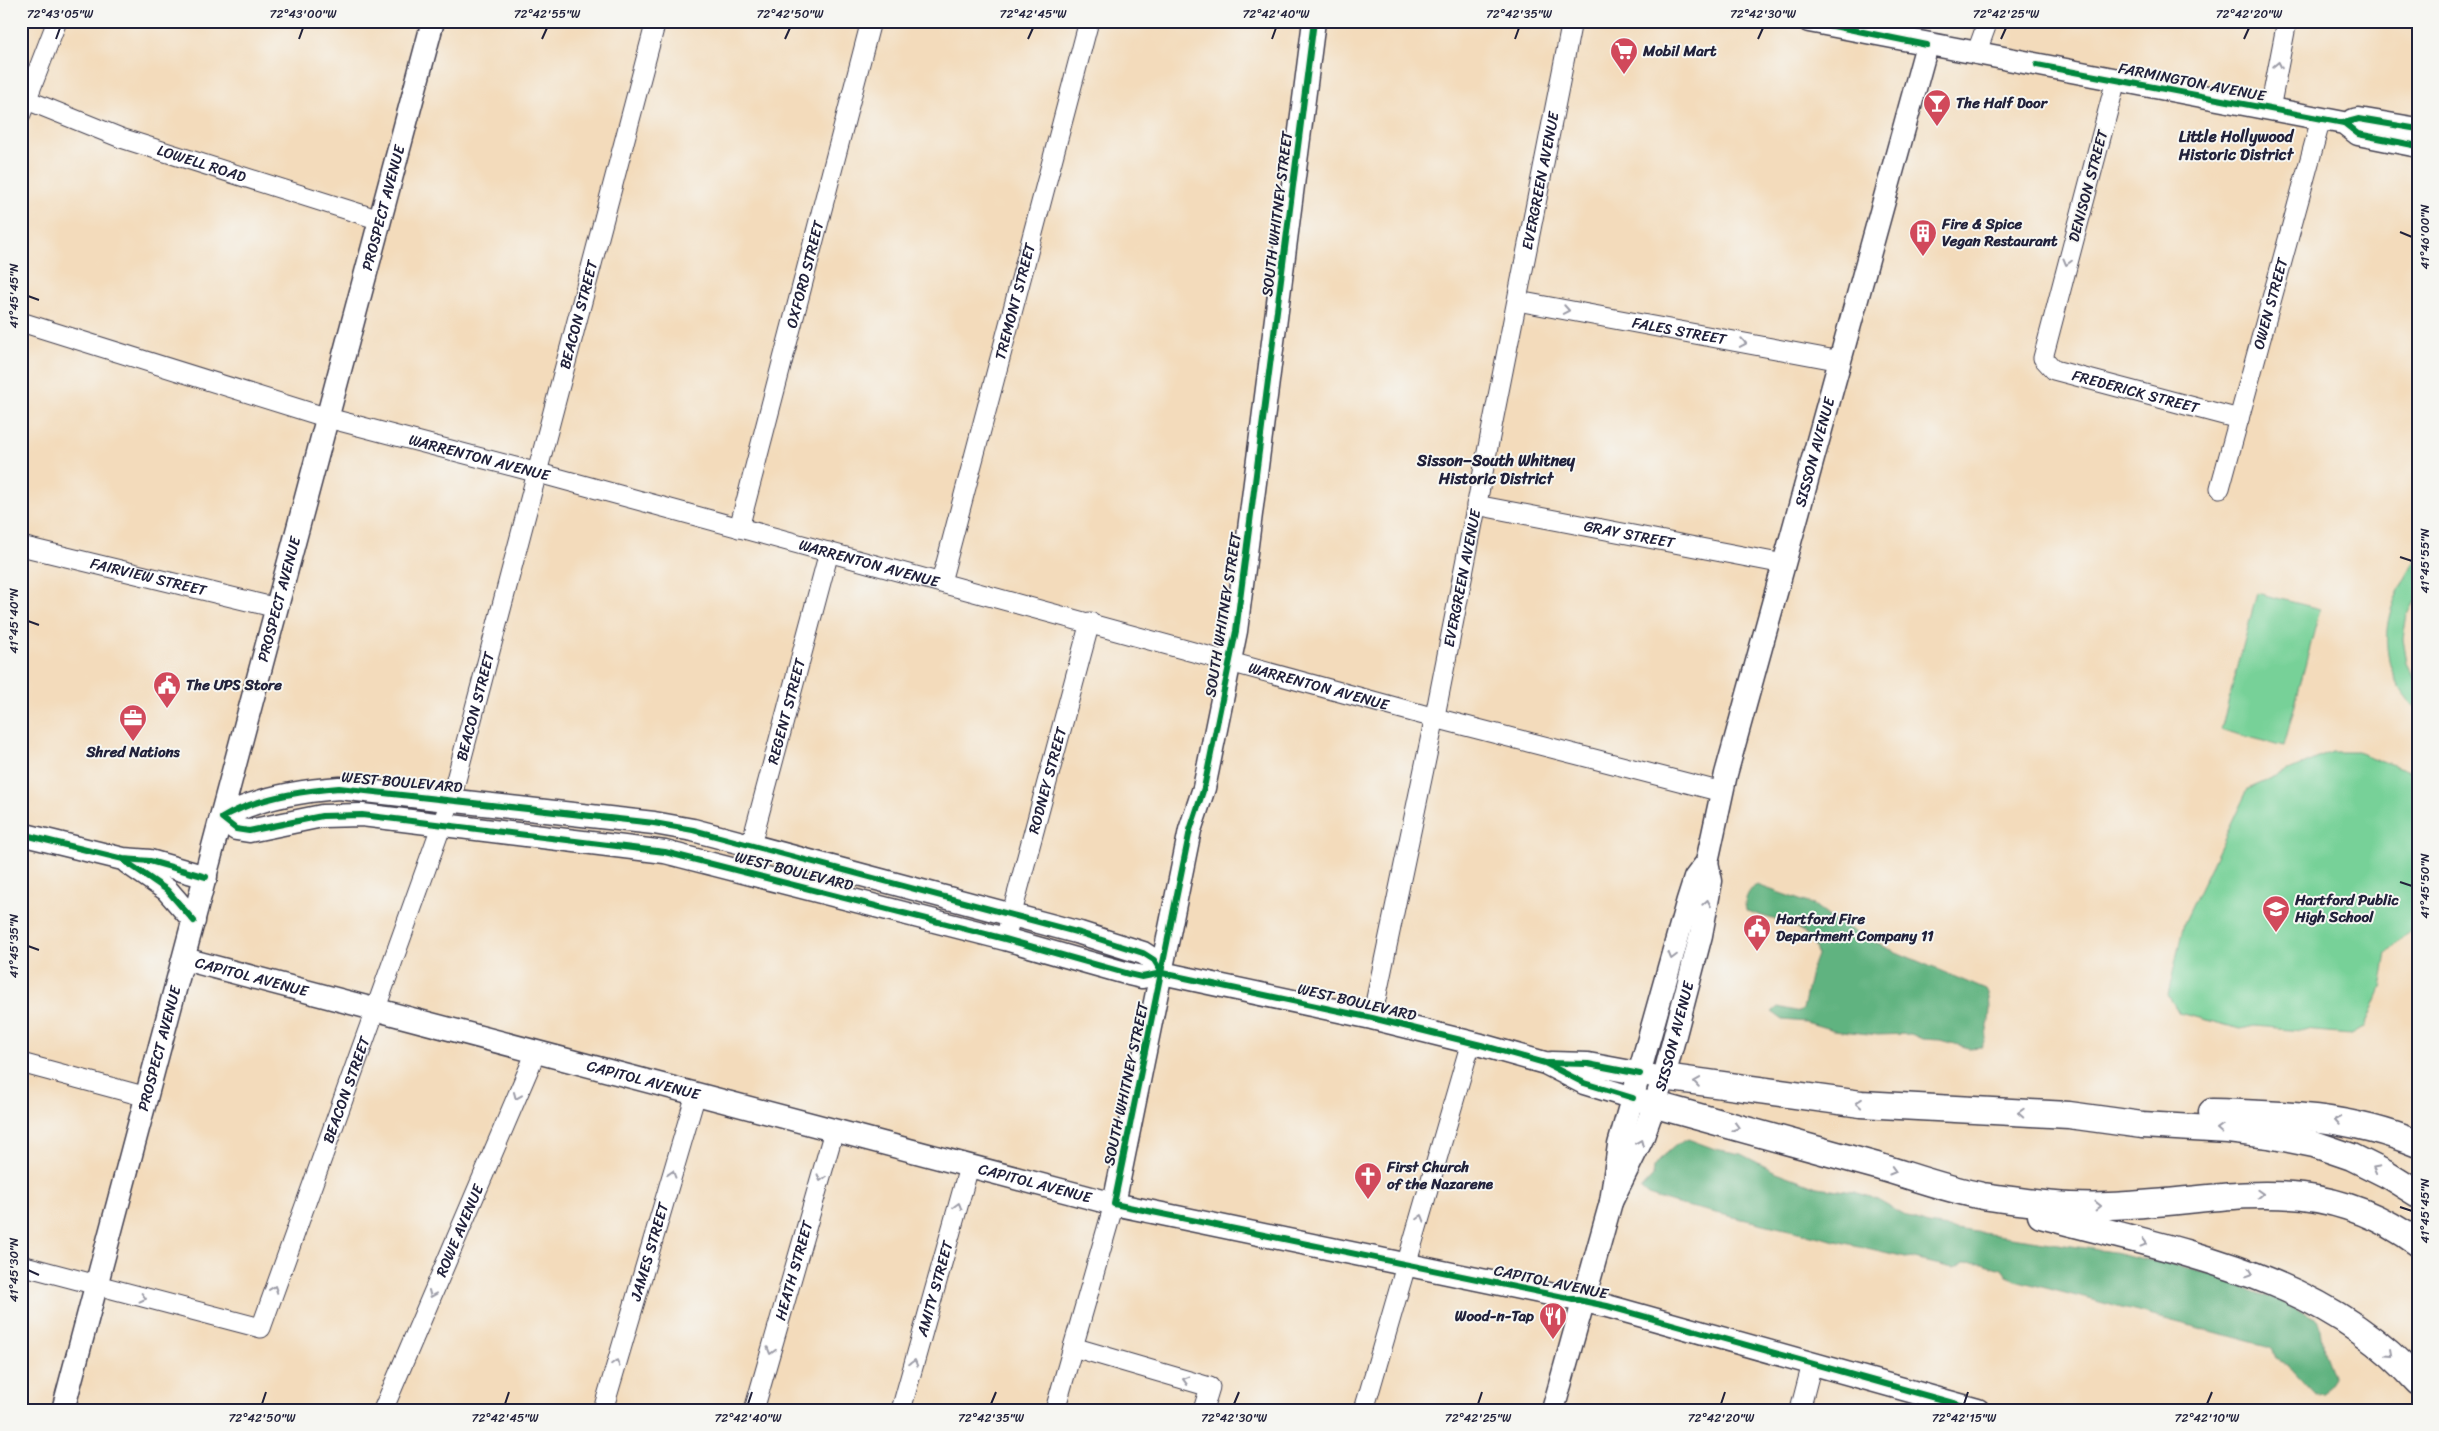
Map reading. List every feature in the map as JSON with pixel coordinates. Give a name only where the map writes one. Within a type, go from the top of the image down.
[{"type":"highway","points":[[1652,1075],[1861,1104],[2069,1115],[2142,1125],[2348,1122],[2385,1132],[2418,1144]]},
{"type":"highway","points":[[1644,1101],[1980,1195],[2047,1205],[2093,1207],[2252,1194],[2292,1195],[2349,1206],[2407,1236]]},
{"type":"highway","points":[[2271,1124],[2314,1144],[2352,1157],[2386,1174],[2418,1194]]},
{"type":"highway","points":[[1980,1195],[2001,1205],[2203,1259],[2264,1279],[2331,1311],[2382,1346],[2418,1382]]},
{"type":"main road","name":"PROSPECT AVENUE","points":[[63,1410],[433,21]]},
{"type":"main road","name":"SOUTH WHITNEY STREET","points":[[1114,1204],[1190,830],[1204,788],[1231,661],[1314,21]]},
{"type":"main road","name":"FARMINGTON AVENUE","points":[[1810,21],[1927,45],[2344,123],[2358,134],[2418,146]]},
{"type":"main road","name":"SISSON AVENUE","points":[[1553,1410],[1611,1202],[1632,1162],[1644,1101],[1690,932],[1711,881],[1706,862],[1722,792],[1927,45]]},
{"type":"main road","name":"FARMINGTON AVENUE","points":[[2344,123],[2359,118],[2418,129]]},
{"type":"main road","name":"WEST BOULEVARD","points":[[1162,973],[1154,960],[1143,953],[1012,915],[693,830],[604,816],[356,788],[324,789],[241,807],[222,818],[242,831],[338,814],[665,852],[1005,939],[1129,974],[1142,977],[1162,973],[1372,1018],[1471,1042],[1545,1063],[1584,1083],[1644,1101]]},
{"type":"main road","points":[[600,843],[604,816]]},
{"type":"main road","points":[[21,834],[123,859],[150,861],[206,877]]},
{"type":"main road","points":[[123,859],[157,882],[194,921]]},
{"type":"main road","name":"CAPITOL AVENUE","points":[[184,959],[1114,1204],[1584,1301],[1699,1331],[1978,1410]]},
{"type":"main road","name":"WEST BOULEVARD","points":[[1545,1063],[1588,1064],[1652,1075]]},
{"type":"street","points":[[24,107],[57,21]]},
{"type":"street","name":"BEACON STREET","points":[[96,1286],[261,1328],[451,799],[656,21]]},
{"type":"street","name":"OXFORD STREET","points":[[739,528],[871,21]]},
{"type":"street","name":"TREMONT STREET","points":[[941,582],[1089,21]]},
{"type":"street","name":"EVERGREEN AVENUE","points":[[1372,1018],[1435,718],[1572,21]]},
{"type":"street","points":[[1976,54],[1988,21]]},
{"type":"street","points":[[2270,109],[2287,21]]},
{"type":"street","name":"DENISON STREET","points":[[2044,350],[2116,80]]},
{"type":"street","name":"LOWELL ROAD","points":[[24,107],[380,220]]},
{"type":"street","name":"OWEN STREET","points":[[2220,488],[2321,119]]},
{"type":"street","name":"FALES STREET","points":[[1518,301],[1841,361]]},
{"type":"street","name":"WARRENTON AVENUE","points":[[21,322],[328,418],[537,472],[1435,718],[1722,792]]},
{"type":"street","name":"FREDERICK STREET","points":[[2044,350],[2043,358],[2054,370],[2239,419]]},
{"type":"street","name":"GRAY STREET","points":[[1476,505],[1784,564]]},
{"type":"street","name":"FAIRVIEW STREET","points":[[21,546],[277,608]]},
{"type":"street","name":"REGENT STREET","points":[[744,871],[829,552]]},
{"type":"street","name":"RODNEY STREET","points":[[1005,939],[1090,622]]},
{"type":"street","points":[[1364,1410],[1408,1265],[1471,1042]]},
{"type":"street","name":"ROWE AVENUE","points":[[383,1410],[536,1052]]},
{"type":"street","points":[[21,1063],[147,1097]]},
{"type":"street","name":"JAMES STREET","points":[[602,1410],[696,1094]]},
{"type":"street","name":"HEATH STREET","points":[[754,1410],[834,1131]]},
{"type":"street","name":"AMITY STREET","points":[[901,1410],[969,1167]]},
{"type":"street","name":"SOUTH WHITNEY STREET","points":[[1055,1410],[1114,1204]]},
{"type":"street","points":[[21,1265],[96,1286]]},
{"type":"street","points":[[1073,1347],[1210,1387],[1203,1410]]},
{"type":"street","points":[[1800,1410],[1812,1364]]},
{"type":"green space","points":[[2418,555],[2418,592],[2407,614],[2403,639],[2407,663],[2418,685],[2418,710],[2408,700],[2394,676],[2387,649],[2387,635],[2388,621],[2394,600]]},
{"type":"green space","points":[[2257,593],[2320,609],[2284,746],[2221,730]]},
{"type":"green space","points":[[2332,752],[2357,752],[2418,774],[2418,922],[2387,953],[2381,988],[2364,1028],[2351,1034],[2254,1026],[2241,1029],[2179,1013],[2168,995],[2184,923],[2248,789]]},
{"type":"green space","points":[[1757,885],[1814,905],[1832,919],[1875,943],[1986,990],[1990,1002],[1990,1010],[1982,1047],[1969,1048],[1940,1040],[1922,1039],[1911,1034],[1878,1035],[1833,1030],[1806,1022],[1783,1020],[1772,1012],[1778,1007],[1800,1012],[1803,1009],[1811,971],[1817,955],[1814,944],[1799,930],[1790,925],[1747,911],[1745,904],[1747,896]]},
{"type":"green space","points":[[1688,1139],[1715,1149],[1741,1154],[1774,1171],[1817,1187],[1854,1192],[1872,1197],[1911,1219],[1928,1225],[2113,1252],[2216,1275],[2292,1307],[2317,1320],[2321,1328],[2324,1351],[2334,1378],[2324,1393],[2315,1394],[2289,1366],[2276,1360],[2272,1348],[2268,1346],[2015,1280],[2007,1276],[2002,1269],[1982,1263],[1964,1262],[1958,1267],[1953,1268],[1673,1203],[1648,1195],[1641,1189],[1653,1176],[1654,1167],[1659,1160],[1676,1145]]},
{"type":"cycle path","points":[[1314,21],[1236,631],[1204,788],[1190,830],[1114,1204],[1607,1306],[1978,1410]]},
{"type":"cycle path","points":[[1809,21],[1927,45]]},
{"type":"cycle path","points":[[2037,65],[2344,123],[2358,134],[2418,146]]},
{"type":"cycle path","points":[[2344,123],[2359,119],[2418,129]]},
{"type":"cycle path","points":[[1162,973],[1154,960],[1143,953],[1080,933],[693,830],[654,823],[339,788],[278,797],[249,805],[222,818],[236,829],[249,831],[322,816],[362,815],[665,852],[1005,939],[1129,974],[1142,977],[1162,973],[1372,1018],[1481,1045],[1545,1063],[1584,1083],[1633,1098]]},
{"type":"cycle path","points":[[21,834],[123,859],[150,861],[206,877]]},
{"type":"cycle path","points":[[125,861],[167,890],[194,921]]},
{"type":"cycle path","points":[[1548,1063],[1588,1064],[1640,1074]]},
{"type":"place","name":"Mobil Mart","points":[[1624,75]]},
{"type":"place","name":"The Half Door","points":[[1937,127]]},
{"type":"place","name":"Fire & Spice Vegan Restaurant","points":[[1923,257]]},
{"type":"place","name":"The UPS Store","points":[[167,709]]},
{"type":"place","name":"Shred Nations","points":[[133,742]]},
{"type":"place","name":"Hartford Public High School","points":[[2276,933]]},
{"type":"place","name":"Hartford Fire Department Company 11","points":[[1757,952]]},
{"type":"place","name":"First Church of the Nazarene","points":[[1368,1200]]},
{"type":"place","name":"Wood-n-Tap","points":[[1553,1340]]},
{"type":"district","name":"Little Hollywood Historic District","points":[[2236,145]]},
{"type":"district","name":"Sisson–South Whitney Historic District","points":[[1496,469]]}]
